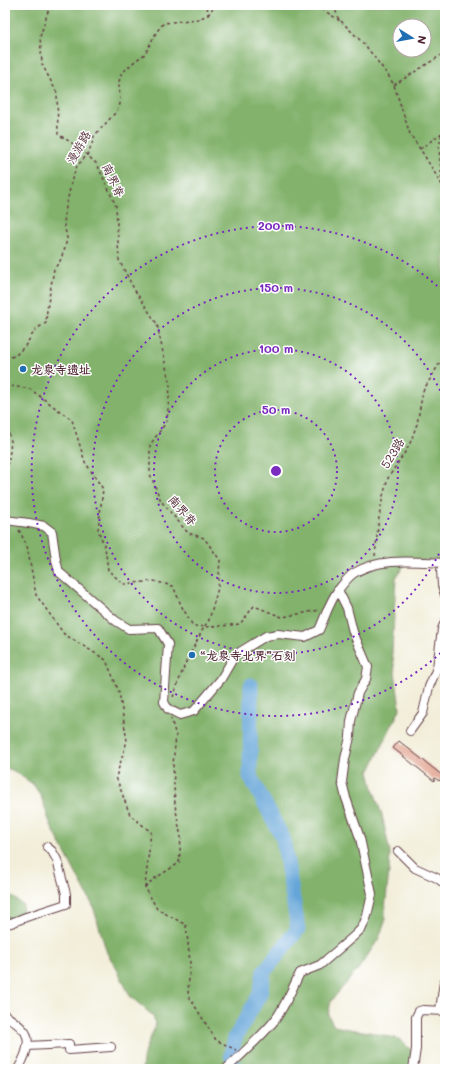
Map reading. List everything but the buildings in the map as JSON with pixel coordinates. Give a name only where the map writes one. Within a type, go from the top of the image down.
[{"type":"street","points":[[5,520],[44,526],[52,532],[59,572],[116,621],[129,629],[158,628],[168,644],[164,702],[168,709],[180,715],[194,711],[221,680],[235,655],[266,636],[278,634],[305,637],[319,630],[328,608],[338,590],[353,574],[368,566],[396,561],[445,564]]},
{"type":"street","points":[[445,564],[441,570],[442,585],[445,595]]},
{"type":"street","points":[[226,1069],[274,1020],[285,1004],[300,973],[320,965],[362,928],[367,916],[372,894],[360,838],[342,782],[344,759],[350,736],[351,721],[358,694],[366,679],[368,667],[353,632],[347,608],[338,590]]},
{"type":"street","points":[[410,731],[423,713],[429,688],[437,668],[442,629],[445,622]]},
{"type":"street","points":[[5,924],[66,904],[66,894],[57,860],[52,851],[47,847]]},
{"type":"street","points":[[398,851],[415,868],[437,878],[445,884]]},
{"type":"street","points":[[413,1069],[416,1049],[416,1017],[419,1012],[424,1010],[443,1011],[444,982]]},
{"type":"street","points":[[5,1015],[26,1033],[28,1039],[26,1051],[18,1069]]},
{"type":"street","points":[[27,1046],[69,1044],[69,1050],[111,1047]]},
{"type":"path","name":"南界脊","points":[[48,5],[49,8],[40,37],[42,64],[57,92],[58,134],[78,147],[97,164],[116,206],[119,260],[134,290],[157,324],[170,386],[167,421],[150,445],[150,474],[162,501],[188,533],[204,538],[220,560],[218,588],[209,620],[185,664],[168,709]]},
{"type":"path","points":[[207,5],[208,15]]},
{"type":"path","points":[[208,15],[215,5]]},
{"type":"path","points":[[318,5],[319,8],[343,23]]},
{"type":"path","points":[[334,5],[338,18],[365,46],[388,75],[394,85],[410,134],[445,190]]},
{"type":"path","name":"漫游路","points":[[5,358],[15,356],[25,346],[36,329],[46,323],[54,269],[60,261],[67,238],[64,224],[65,212],[72,179],[77,166],[87,155],[94,136],[117,111],[120,104],[119,82],[121,74],[145,54],[157,31],[164,23],[198,19],[208,15]]},
{"type":"path","points":[[394,85],[443,54],[445,49]]},
{"type":"path","points":[[420,150],[444,133]]},
{"type":"path","points":[[442,185],[439,147],[444,133]]},
{"type":"path","name":"523路","points":[[368,566],[375,556],[379,517],[388,478],[409,446],[417,424],[423,391],[445,354]]},
{"type":"path","points":[[5,385],[30,389],[72,420],[85,462],[103,489],[98,530],[106,547],[108,570],[123,584],[154,581],[173,586],[182,607],[193,626],[211,627],[240,624],[254,606],[282,617],[328,608]]},
{"type":"path","points":[[5,422],[11,441],[9,459],[5,474]]},
{"type":"path","points":[[14,521],[27,546],[36,594],[64,634],[106,660],[119,692],[127,741],[116,777],[130,815],[151,832],[145,887],[157,909],[186,925],[190,962],[188,995],[216,1040],[243,1053]]},
{"type":"path","points":[[145,887],[154,879],[179,863],[181,838],[175,805],[173,764],[176,736],[168,709]]},
{"type":"green space","points":[[5,5],[445,5],[445,559],[406,562],[396,578],[392,651],[400,709],[369,772],[382,815],[390,853],[385,922],[378,940],[359,968],[331,1001],[328,1015],[334,1026],[399,1039],[412,1051],[414,1069],[142,1069],[145,1050],[156,1023],[152,1015],[130,996],[116,967],[107,953],[93,906],[51,826],[41,796],[33,784],[12,770],[5,768]]},
{"type":"green space","points":[[5,891],[23,905],[22,914],[14,919],[5,919]]},
{"type":"waterway","points":[[231,1055],[235,1038],[260,994],[264,972],[298,929],[283,838],[250,776],[251,685]]},
{"type":"place","name":"龙泉寺遗址","points":[[23,369]]},
{"type":"place","name":"“龙泉寺北界”石刻","points":[[192,655]]}]
